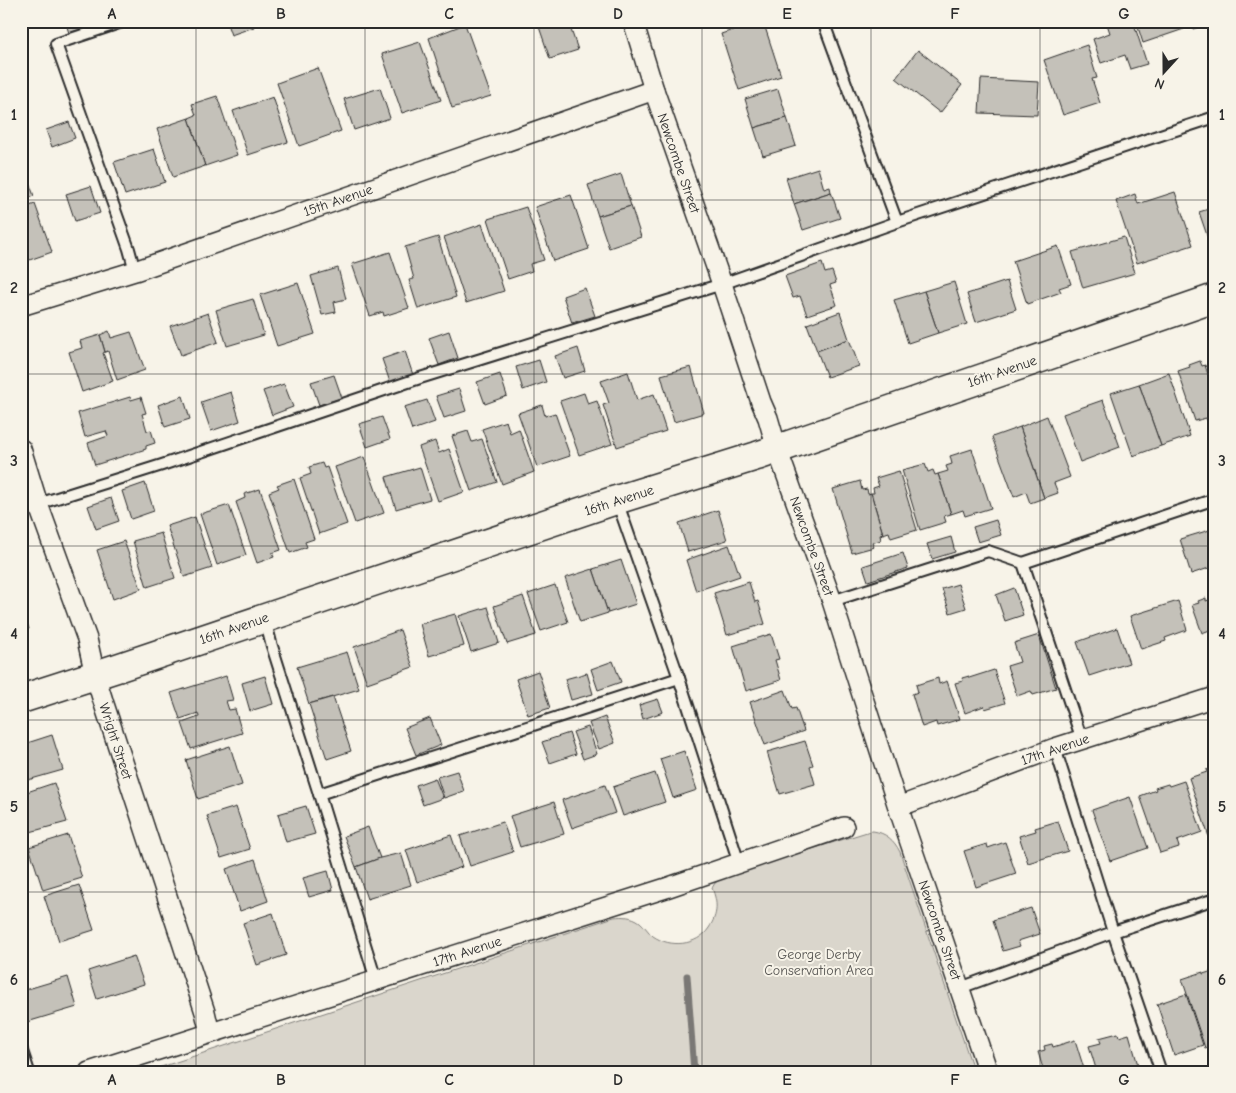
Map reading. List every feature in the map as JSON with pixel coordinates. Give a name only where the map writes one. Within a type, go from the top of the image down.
[{"type":"street","name":"Newcombe Street","points":[[633,21],[654,90],[768,418],[777,449],[832,601],[898,807],[988,1072]]},
{"type":"street","name":"15th Avenue","points":[[21,306],[135,270],[654,90]]},
{"type":"street","name":"16th Avenue","points":[[21,698],[95,675],[616,500],[777,449],[1215,298]]},
{"type":"street","name":"Wright Street","points":[[21,449],[38,504],[87,639],[95,675],[205,1012],[210,1033]]},
{"type":"street","name":"17th Avenue","points":[[898,807],[1055,748],[1215,697]]},
{"type":"street","name":"17th Avenue","points":[[90,1072],[844,827]]},
{"type":"lane","points":[[125,21],[56,44],[135,270]]},
{"type":"lane","points":[[823,21],[897,222]]},
{"type":"lane","points":[[38,504],[162,465],[420,378],[722,284],[897,222],[1215,117]]},
{"type":"lane","points":[[832,601],[988,551],[1023,563],[1215,498]]},
{"type":"lane","points":[[616,500],[678,678],[738,863]]},
{"type":"lane","points":[[1023,563],[1082,740]]},
{"type":"lane","points":[[265,618],[271,643],[376,980]]},
{"type":"lane","points":[[319,794],[678,678]]},
{"type":"lane","points":[[1055,748],[1113,932],[1161,1072]]},
{"type":"lane","points":[[960,988],[1113,932],[1215,899]]},
{"type":"lane","points":[[21,1048],[29,1072]]},
{"type":"green space","name":"George Derby Conservation Area","points":[[873,831],[882,833],[889,838],[900,852],[974,1072],[146,1072],[614,917],[627,917],[637,920],[653,936],[660,940],[675,943],[690,942],[704,934],[712,923],[716,908],[712,888],[715,883],[725,876]]},
{"type":"building","points":[[65,21],[91,21],[92,25],[69,33]]},
{"type":"building","points":[[226,21],[252,21],[254,27],[231,35]]},
{"type":"building","points":[[537,21],[568,21],[578,50],[550,59]]},
{"type":"building","points":[[763,21],[781,76],[739,90],[721,34]]},
{"type":"building","points":[[1106,21],[1133,21],[1147,64],[1130,69],[1125,55],[1101,63],[1093,39],[1110,33]]},
{"type":"building","points":[[1136,21],[1181,21],[1184,29],[1143,43]]},
{"type":"building","points":[[1190,21],[1215,21],[1215,22],[1193,29]]},
{"type":"building","points":[[465,24],[491,96],[452,108],[429,38]]},
{"type":"building","points":[[420,42],[441,100],[402,113],[382,54]]},
{"type":"building","points":[[1087,45],[1097,78],[1092,79],[1100,103],[1063,115],[1044,60]]},
{"type":"building","points":[[918,50],[962,85],[940,113],[896,78]]},
{"type":"building","points":[[318,68],[341,131],[299,146],[277,83]]},
{"type":"building","points":[[981,79],[1039,82],[1037,115],[979,113]]},
{"type":"building","points":[[380,88],[390,118],[354,130],[344,99]]},
{"type":"building","points":[[778,89],[787,118],[754,128],[745,99]]},
{"type":"building","points":[[217,96],[237,155],[205,166],[189,118],[196,115],[192,104]]},
{"type":"building","points":[[273,97],[288,142],[248,155],[233,111]]},
{"type":"building","points":[[189,118],[205,166],[173,177],[157,129]]},
{"type":"building","points":[[787,118],[796,146],[763,156],[754,128]]},
{"type":"building","points":[[69,122],[75,138],[52,147],[46,130]]},
{"type":"building","points":[[154,149],[165,182],[125,195],[114,162]]},
{"type":"building","points":[[21,160],[34,196],[21,200]]},
{"type":"building","points":[[818,168],[824,189],[830,187],[831,192],[794,204],[786,178]]},
{"type":"building","points":[[621,174],[631,206],[598,216],[588,185]]},
{"type":"building","points":[[91,186],[100,213],[75,221],[66,194]]},
{"type":"building","points":[[831,192],[840,218],[803,230],[794,204]]},
{"type":"building","points":[[1175,192],[1193,245],[1137,263],[1116,201],[1135,194],[1138,204]]},
{"type":"building","points":[[571,195],[589,249],[553,261],[535,207]]},
{"type":"building","points":[[35,204],[52,252],[21,263],[21,209]]},
{"type":"building","points":[[631,206],[641,237],[609,248],[598,216]]},
{"type":"building","points":[[526,207],[544,260],[530,264],[532,271],[508,279],[488,219]]},
{"type":"building","points":[[1215,207],[1215,246],[1211,247],[1199,212]]},
{"type":"building","points":[[482,224],[504,291],[466,303],[444,237]]},
{"type":"building","points":[[438,237],[456,297],[418,309],[409,280],[414,279],[405,247]]},
{"type":"building","points":[[1124,237],[1135,273],[1083,288],[1072,252]]},
{"type":"building","points":[[1058,246],[1071,284],[1059,288],[1061,292],[1027,304],[1013,261]]},
{"type":"building","points":[[390,252],[409,308],[384,316],[383,312],[370,316],[352,264]]},
{"type":"building","points":[[822,263],[825,273],[832,271],[836,283],[830,285],[837,305],[807,315],[800,296],[793,298],[785,276]]},
{"type":"building","points":[[338,268],[346,299],[334,302],[336,312],[322,315],[311,276]]},
{"type":"building","points":[[1007,281],[1016,309],[976,322],[967,294]]},
{"type":"building","points":[[954,282],[967,324],[938,333],[924,291]]},
{"type":"building","points":[[298,283],[315,334],[277,346],[260,295]]},
{"type":"building","points":[[585,288],[595,316],[572,323],[563,296]]},
{"type":"building","points":[[924,291],[938,333],[908,343],[894,300]]},
{"type":"building","points":[[253,299],[264,335],[227,346],[216,310]]},
{"type":"building","points":[[840,312],[849,339],[817,351],[807,324]]},
{"type":"building","points":[[208,313],[218,342],[181,355],[170,326]]},
{"type":"building","points":[[109,331],[111,338],[131,332],[145,370],[117,380],[108,351],[105,352],[100,335]]},
{"type":"building","points":[[449,331],[458,358],[439,365],[429,338]]},
{"type":"building","points":[[100,335],[105,352],[103,353],[113,381],[82,392],[69,352],[82,348],[80,341]]},
{"type":"building","points":[[849,339],[859,366],[827,377],[817,351]]},
{"type":"building","points":[[578,348],[585,371],[563,378],[555,356]]},
{"type":"building","points":[[405,351],[413,375],[390,382],[382,359]]},
{"type":"building","points":[[1215,355],[1215,387],[1207,364],[1211,363],[1209,357]]},
{"type":"building","points":[[539,360],[546,382],[523,390],[516,367]]},
{"type":"building","points":[[1200,361],[1202,366],[1205,365],[1215,396],[1215,420],[1208,422],[1206,418],[1195,421],[1178,371]]},
{"type":"building","points":[[691,367],[704,413],[674,422],[661,375]]},
{"type":"building","points":[[628,372],[637,400],[654,394],[666,431],[617,447],[603,405],[609,403],[601,381]]},
{"type":"building","points":[[1169,373],[1190,436],[1161,446],[1139,384]]},
{"type":"building","points":[[500,374],[507,396],[485,404],[477,382]]},
{"type":"building","points":[[334,375],[342,398],[319,405],[311,382]]},
{"type":"building","points":[[284,384],[293,407],[272,415],[263,391]]},
{"type":"building","points":[[1139,384],[1161,446],[1133,456],[1111,393]]},
{"type":"building","points":[[459,389],[466,411],[444,418],[436,396]]},
{"type":"building","points":[[231,392],[240,421],[211,431],[201,402]]},
{"type":"building","points":[[584,393],[588,404],[597,401],[612,444],[579,455],[560,401]]},
{"type":"building","points":[[183,396],[190,419],[165,427],[158,405]]},
{"type":"building","points":[[130,397],[131,400],[141,397],[146,413],[142,414],[147,431],[151,430],[155,443],[146,446],[146,449],[95,465],[88,443],[108,436],[106,431],[85,437],[78,413]]},
{"type":"building","points":[[427,400],[435,422],[412,430],[404,407]]},
{"type":"building","points":[[1103,400],[1120,447],[1080,462],[1063,414]]},
{"type":"building","points":[[542,405],[545,416],[555,413],[570,456],[537,467],[518,413]]},
{"type":"building","points":[[1047,416],[1070,477],[1054,483],[1058,493],[1044,498],[1020,427]]},
{"type":"building","points":[[382,417],[390,439],[367,447],[359,424]]},
{"type":"building","points":[[506,421],[510,433],[519,429],[534,472],[502,484],[482,429]]},
{"type":"building","points":[[1020,427],[1044,498],[1030,503],[1026,492],[1014,497],[992,437]]},
{"type":"building","points":[[468,431],[472,442],[482,439],[497,482],[471,491],[452,436]]},
{"type":"building","points":[[435,441],[439,453],[449,449],[464,492],[438,501],[419,447]]},
{"type":"building","points":[[972,449],[991,508],[965,516],[963,510],[951,514],[938,474],[948,471],[946,466],[952,464],[950,456]]},
{"type":"building","points":[[364,457],[384,513],[355,523],[335,467]]},
{"type":"building","points":[[322,463],[324,468],[327,467],[347,524],[319,534],[300,478],[311,474],[309,467]]},
{"type":"building","points":[[925,464],[928,472],[933,470],[935,475],[938,474],[951,514],[944,516],[946,522],[920,530],[902,470]]},
{"type":"building","points":[[420,467],[430,499],[396,509],[386,477]]},
{"type":"building","points":[[899,471],[917,530],[891,538],[889,532],[883,534],[871,493],[874,493],[873,488],[879,486],[876,478]]},
{"type":"building","points":[[294,479],[314,539],[305,542],[307,547],[290,553],[269,492],[279,488],[277,485]]},
{"type":"building","points":[[860,481],[862,490],[867,489],[868,494],[871,493],[883,534],[880,535],[881,540],[872,543],[874,547],[852,553],[833,489]]},
{"type":"building","points":[[145,483],[154,511],[131,519],[122,491]]},
{"type":"building","points":[[260,489],[281,550],[272,553],[274,557],[257,563],[236,502],[245,498],[244,494]]},
{"type":"building","points":[[111,498],[119,521],[96,529],[88,506]]},
{"type":"building","points":[[229,505],[246,555],[217,565],[200,514]]},
{"type":"building","points":[[718,510],[727,540],[688,552],[679,523]]},
{"type":"building","points":[[195,517],[212,568],[184,577],[167,526]]},
{"type":"building","points":[[996,520],[1001,535],[978,542],[973,527]]},
{"type":"building","points":[[1213,529],[1215,535],[1215,566],[1191,574],[1180,539]]},
{"type":"building","points":[[161,533],[175,578],[147,587],[133,541]]},
{"type":"building","points":[[951,537],[955,552],[932,559],[927,544]]},
{"type":"building","points":[[124,541],[141,589],[113,599],[97,550]]},
{"type":"building","points":[[729,545],[740,576],[696,591],[686,560]]},
{"type":"building","points":[[903,553],[908,568],[868,581],[863,566]]},
{"type":"building","points":[[621,560],[636,604],[608,613],[593,569]]},
{"type":"building","points":[[593,569],[608,613],[580,622],[565,578]]},
{"type":"building","points":[[749,582],[755,602],[758,601],[765,624],[727,635],[714,593]]},
{"type":"building","points":[[958,584],[966,608],[950,613],[942,589]]},
{"type":"building","points":[[555,585],[568,622],[541,631],[528,594]]},
{"type":"building","points":[[1014,588],[1023,615],[1005,621],[996,595]]},
{"type":"building","points":[[523,596],[536,635],[507,644],[494,606]]},
{"type":"building","points":[[1206,598],[1206,601],[1215,598],[1215,628],[1202,633],[1192,605]]},
{"type":"building","points":[[1178,601],[1187,630],[1165,638],[1166,641],[1141,649],[1130,616]]},
{"type":"building","points":[[21,604],[29,629],[21,632]]},
{"type":"building","points":[[488,607],[499,643],[471,652],[459,616]]},
{"type":"building","points":[[455,614],[464,646],[429,656],[420,624]]},
{"type":"building","points":[[1117,628],[1129,663],[1089,676],[1077,642]]},
{"type":"building","points":[[400,630],[413,667],[367,683],[354,647]]},
{"type":"building","points":[[771,634],[779,659],[775,660],[781,680],[746,691],[733,646]]},
{"type":"building","points":[[1039,635],[1056,688],[1033,695],[1031,691],[1017,696],[1007,666],[1020,662],[1014,643]]},
{"type":"building","points":[[347,652],[359,689],[309,704],[297,667]]},
{"type":"building","points":[[613,661],[621,682],[598,690],[591,669]]},
{"type":"building","points":[[994,670],[1005,703],[985,709],[984,706],[965,713],[955,683],[963,681],[962,678],[969,676],[969,678]]},
{"type":"building","points":[[538,671],[550,708],[528,715],[516,679]]},
{"type":"building","points":[[587,673],[593,694],[571,700],[565,679]]},
{"type":"building","points":[[226,676],[233,700],[226,701],[229,710],[235,709],[242,733],[191,749],[182,723],[199,717],[198,713],[180,719],[171,693]]},
{"type":"building","points":[[265,676],[273,704],[250,711],[242,683]]},
{"type":"building","points":[[938,678],[939,684],[947,681],[960,719],[937,726],[936,722],[922,727],[912,694],[918,692],[916,685]]},
{"type":"building","points":[[785,690],[792,709],[796,708],[804,731],[765,745],[750,702]]},
{"type":"building","points":[[333,697],[351,751],[327,759],[309,704]]},
{"type":"building","points":[[658,699],[663,712],[643,719],[639,705]]},
{"type":"building","points":[[605,717],[615,743],[599,749],[589,723]]},
{"type":"building","points":[[430,718],[441,745],[416,755],[405,728]]},
{"type":"building","points":[[588,727],[597,754],[583,759],[573,732]]},
{"type":"building","points":[[569,733],[576,754],[550,763],[542,742]]},
{"type":"building","points":[[52,735],[63,770],[21,782],[21,745]]},
{"type":"building","points":[[805,741],[813,765],[810,766],[815,784],[780,794],[767,752]]},
{"type":"building","points":[[230,746],[242,785],[198,799],[186,760]]},
{"type":"building","points":[[684,751],[697,790],[673,798],[660,759]]},
{"type":"building","points":[[1215,768],[1215,835],[1209,837],[1189,778]]},
{"type":"building","points":[[457,771],[464,791],[444,798],[437,777]]},
{"type":"building","points":[[655,773],[665,802],[623,816],[613,787]]},
{"type":"building","points":[[435,778],[443,798],[423,805],[416,785]]},
{"type":"building","points":[[1184,781],[1202,832],[1177,841],[1179,847],[1160,853],[1140,796],[1156,790],[1155,788]]},
{"type":"building","points":[[54,783],[67,822],[30,832],[21,794]]},
{"type":"building","points":[[605,785],[615,813],[572,828],[562,800]]},
{"type":"building","points":[[1130,797],[1148,848],[1110,861],[1092,810]]},
{"type":"building","points":[[554,802],[564,834],[520,847],[510,816]]},
{"type":"building","points":[[306,806],[315,834],[286,842],[278,814]]},
{"type":"building","points":[[236,807],[250,849],[221,858],[207,816]]},
{"type":"building","points":[[1058,821],[1068,851],[1028,863],[1019,836],[1036,831],[1035,828]]},
{"type":"building","points":[[503,822],[513,852],[470,866],[460,836]]},
{"type":"building","points":[[368,827],[380,858],[356,867],[344,836]]},
{"type":"building","points":[[68,835],[82,878],[43,890],[29,847]]},
{"type":"building","points":[[451,835],[462,867],[417,882],[406,850]]},
{"type":"building","points":[[1005,842],[1016,874],[976,887],[964,851],[987,844],[988,848]]},
{"type":"building","points":[[401,853],[411,885],[367,899],[356,867]]},
{"type":"building","points":[[255,859],[268,901],[240,911],[226,869]]},
{"type":"building","points":[[328,871],[333,890],[309,897],[303,878]]},
{"type":"building","points":[[79,885],[94,930],[59,941],[44,896]]},
{"type":"building","points":[[1031,908],[1040,934],[1018,941],[1020,946],[1003,951],[993,920]]},
{"type":"building","points":[[273,913],[286,955],[257,965],[243,923]]},
{"type":"building","points":[[134,956],[144,984],[97,999],[88,971]]},
{"type":"building","points":[[1213,971],[1215,977],[1215,1045],[1205,1048],[1182,979],[1203,972],[1203,974]]},
{"type":"building","points":[[68,977],[77,1007],[27,1022],[21,1002],[21,991]]},
{"type":"building","points":[[1186,994],[1203,1045],[1174,1055],[1157,1004]]},
{"type":"building","points":[[1118,1033],[1119,1037],[1129,1034],[1138,1065],[1120,1070],[1119,1072],[1097,1072],[1089,1046],[1101,1043],[1099,1038]]},
{"type":"building","points":[[1075,1040],[1085,1072],[1044,1072],[1038,1052],[1045,1050],[1044,1046],[1052,1044],[1053,1047]]},
{"type":"waterway","points":[[687,976],[694,1072]]}]
